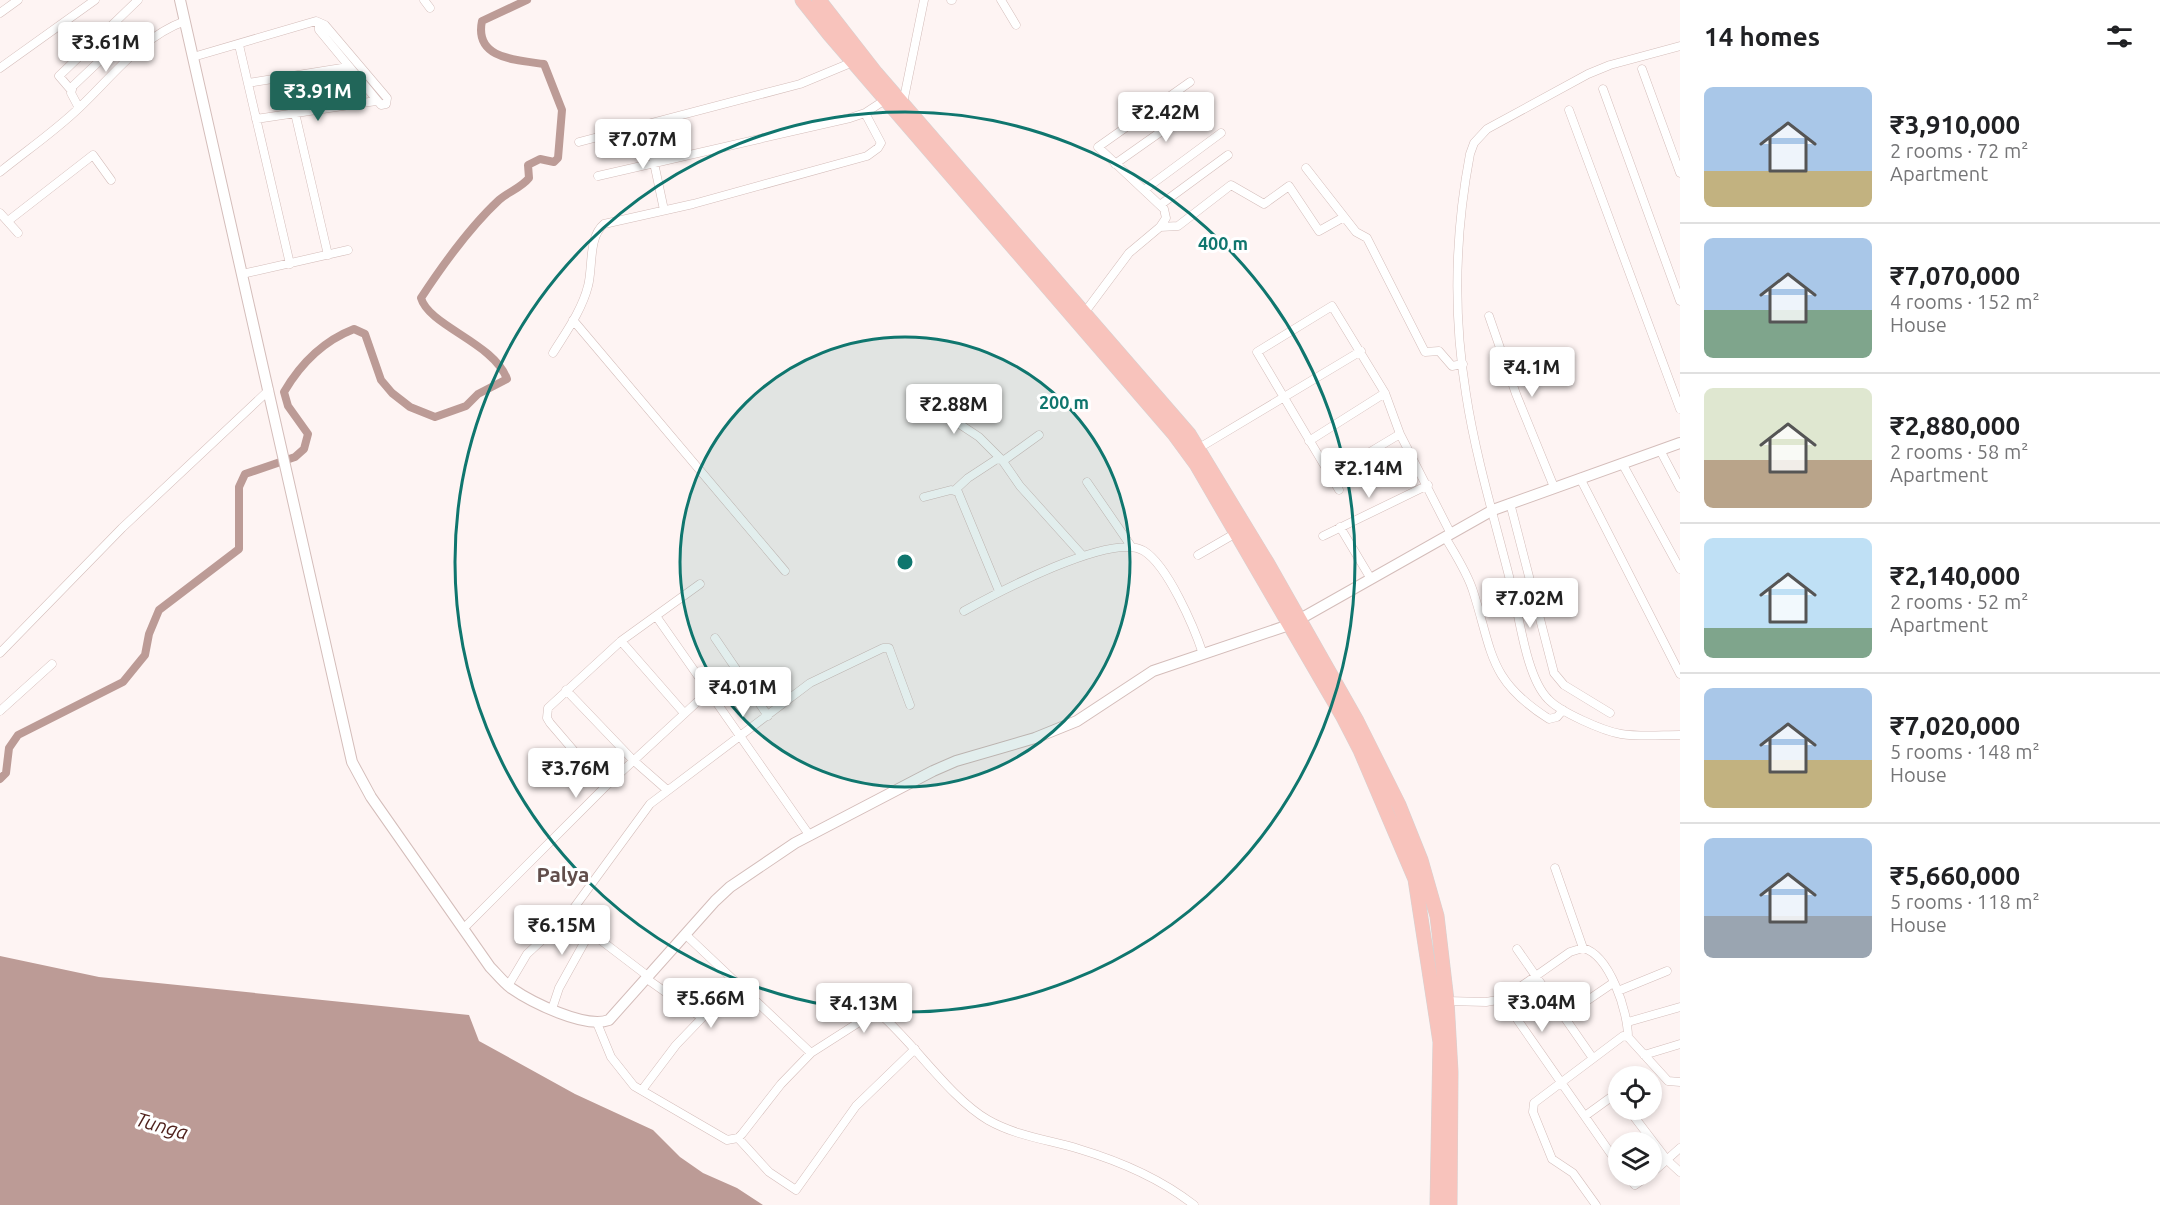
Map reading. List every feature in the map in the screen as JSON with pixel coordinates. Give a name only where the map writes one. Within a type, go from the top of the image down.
[{"type":"highway","points":[[802,0],[853,62],[894,99],[1085,312],[1199,448],[1294,622]]},
{"type":"highway","points":[[819,0],[894,99],[1174,434],[1196,464],[1236,533],[1366,739],[1399,805],[1420,877],[1437,916],[1447,1001],[1452,1105],[1450,1205]]},
{"type":"highway","points":[[1420,877],[1421,906],[1440,1050],[1437,1205]]},
{"type":"street","points":[[0,13],[18,0]]},
{"type":"street","points":[[0,68],[95,0]]},
{"type":"street","points":[[79,108],[71,90],[59,76],[138,0]]},
{"type":"street","points":[[180,0],[352,762],[371,797],[490,967],[508,986],[552,1009],[589,1022],[597,1023],[613,1017],[730,887],[810,836],[956,760],[1035,738],[1077,721],[1153,670],[1294,622],[1501,507],[1680,442]]},
{"type":"street","points":[[424,0],[430,8]]},
{"type":"street","points":[[598,176],[865,113],[894,99],[924,0]]},
{"type":"street","points":[[1001,0],[1016,25]]},
{"type":"street","points":[[0,172],[79,108],[144,45],[170,27],[185,21]]},
{"type":"street","points":[[193,57],[313,21],[319,23],[325,25],[388,100],[383,105],[376,100],[319,30],[319,23]]},
{"type":"street","points":[[71,90],[130,32],[144,45]]},
{"type":"street","points":[[239,45],[290,264]]},
{"type":"street","points":[[1610,713],[1564,685],[1554,673],[1466,394],[1458,303],[1457,245],[1466,177],[1474,143],[1487,129],[1610,64],[1680,46]]},
{"type":"street","points":[[579,142],[800,84],[853,62]]},
{"type":"street","points":[[248,83],[348,67]]},
{"type":"street","points":[[1642,69],[1680,173]]},
{"type":"street","points":[[1085,312],[1129,253],[1160,227],[1166,213],[1098,147],[1190,82]]},
{"type":"street","points":[[1603,89],[1680,301]]},
{"type":"street","points":[[256,119],[376,100]]},
{"type":"street","points":[[1115,164],[1203,102]]},
{"type":"street","points":[[1569,110],[1680,409]]},
{"type":"street","points":[[295,113],[328,255]]},
{"type":"street","points":[[553,353],[588,289],[598,230],[610,222],[664,210],[867,156],[881,143],[865,113]]},
{"type":"street","points":[[646,125],[664,210]]},
{"type":"street","points":[[1144,190],[1221,133]]},
{"type":"street","points":[[8,221],[93,155],[111,180]]},
{"type":"street","points":[[1160,205],[1228,155]]},
{"type":"street","points":[[1306,168],[1356,232],[1368,238],[1423,350],[1428,353],[1439,351],[1452,366],[1463,364]]},
{"type":"street","points":[[1160,227],[1178,226],[1232,185],[1264,204],[1289,186],[1320,231],[1344,217]]},
{"type":"street","points":[[0,213],[18,232]]},
{"type":"street","points":[[242,274],[348,250]]},
{"type":"street","points":[[1339,490],[1258,351],[1332,306],[1385,393],[1400,434],[1428,485],[1472,589],[1488,649],[1499,672],[1517,694],[1549,719],[1557,717],[1563,710]]},
{"type":"street","points":[[1489,316],[1516,394],[1554,487]]},
{"type":"street","points":[[573,320],[785,571]]},
{"type":"street","points":[[1199,448],[1361,351]]},
{"type":"street","points":[[0,653],[122,528],[269,390]]},
{"type":"street","points":[[1310,441],[1385,393]]},
{"type":"street","points":[[920,398],[992,447],[1020,486],[1083,556]]},
{"type":"street","points":[[1330,476],[1400,434]]},
{"type":"street","points":[[1003,461],[1039,435]]},
{"type":"street","points":[[1660,450],[1680,488]]},
{"type":"street","points":[[924,497],[955,490],[968,478],[997,459],[1003,461]]},
{"type":"street","points":[[1622,463],[1680,569]]},
{"type":"street","points":[[1580,478],[1680,674]]},
{"type":"street","points":[[1087,482],[1131,546]]},
{"type":"street","points":[[1323,536],[1428,485]]},
{"type":"street","points":[[955,490],[962,497],[999,591]]},
{"type":"street","points":[[1501,507],[1534,677],[1548,700],[1563,710],[1621,734],[1680,735]]},
{"type":"street","points":[[1340,527],[1371,579]]},
{"type":"street","points":[[1198,555],[1236,533]]},
{"type":"street","points":[[964,611],[999,591],[1059,564],[1083,556],[1131,546],[1146,552],[1156,564],[1191,620],[1203,654]]},
{"type":"street","points":[[605,787],[547,718],[548,708],[621,641],[700,584]]},
{"type":"street","points":[[656,615],[810,836]]},
{"type":"street","points":[[715,638],[768,716]]},
{"type":"street","points":[[621,641],[684,713]]},
{"type":"street","points":[[508,986],[530,950],[568,916],[643,812],[666,789],[810,683],[883,648],[889,648],[910,705]]},
{"type":"street","points":[[0,711],[52,664]]},
{"type":"street","points":[[566,690],[633,760],[666,789]]},
{"type":"street","points":[[463,929],[605,787],[709,691]]},
{"type":"street","points":[[1555,868],[1583,948],[1596,955],[1616,987],[1628,1022],[1628,1037],[1668,1081],[1680,1082]]},
{"type":"street","points":[[552,1009],[559,988],[599,916]]},
{"type":"street","points":[[590,932],[702,1018],[676,1045],[642,1090]]},
{"type":"street","points":[[686,935],[811,1053]]},
{"type":"street","points":[[1447,1001],[1486,1002],[1503,999],[1570,952],[1583,948]]},
{"type":"street","points":[[1517,949],[1592,1057]]},
{"type":"street","points":[[1563,1017],[1616,987],[1667,971]]},
{"type":"street","points":[[1503,999],[1608,1149]]},
{"type":"street","points":[[1628,1022],[1680,1007]]},
{"type":"street","points":[[597,1023],[611,1057],[624,1077],[727,1140],[738,1138],[781,1083],[811,1053],[877,1013],[986,1119],[1041,1140],[1080,1149],[1140,1173],[1167,1185],[1194,1205]]},
{"type":"street","points":[[1596,1205],[1573,1173],[1552,1159],[1533,1112],[1534,1103],[1618,1037],[1628,1037]]},
{"type":"street","points":[[1644,1055],[1680,1044]]},
{"type":"street","points":[[738,1138],[769,1172],[796,1190],[856,1106],[915,1049]]},
{"type":"street","points":[[1585,1116],[1608,1099]]},
{"type":"street","points":[[1637,1120],[1667,1160],[1680,1172]]},
{"type":"street","points":[[1662,1164],[1680,1148]]},
{"type":"water","name":"Tunga","points":[[0,956],[99,977],[469,1015],[479,1041],[575,1094],[653,1130],[680,1157],[703,1173],[737,1188],[763,1205],[0,1205]]},
{"type":"waterway","points":[[0,779],[6,773],[9,748],[18,735],[123,682],[145,655],[149,634],[159,610],[239,549],[239,487],[245,474],[295,457],[304,449],[308,434],[288,406],[284,392],[305,362],[314,354],[332,340],[354,329],[365,334],[381,380],[392,393],[410,407],[435,417],[466,406],[478,394],[507,379],[500,366],[489,355],[436,317],[426,308],[421,298],[478,222],[499,200],[529,178],[528,165],[540,159],[554,162],[558,158],[562,110],[544,64],[510,59],[500,55],[484,43],[481,34],[482,21],[527,0]]},
{"type":"district","name":"Palya","points":[[563,875]]}]
